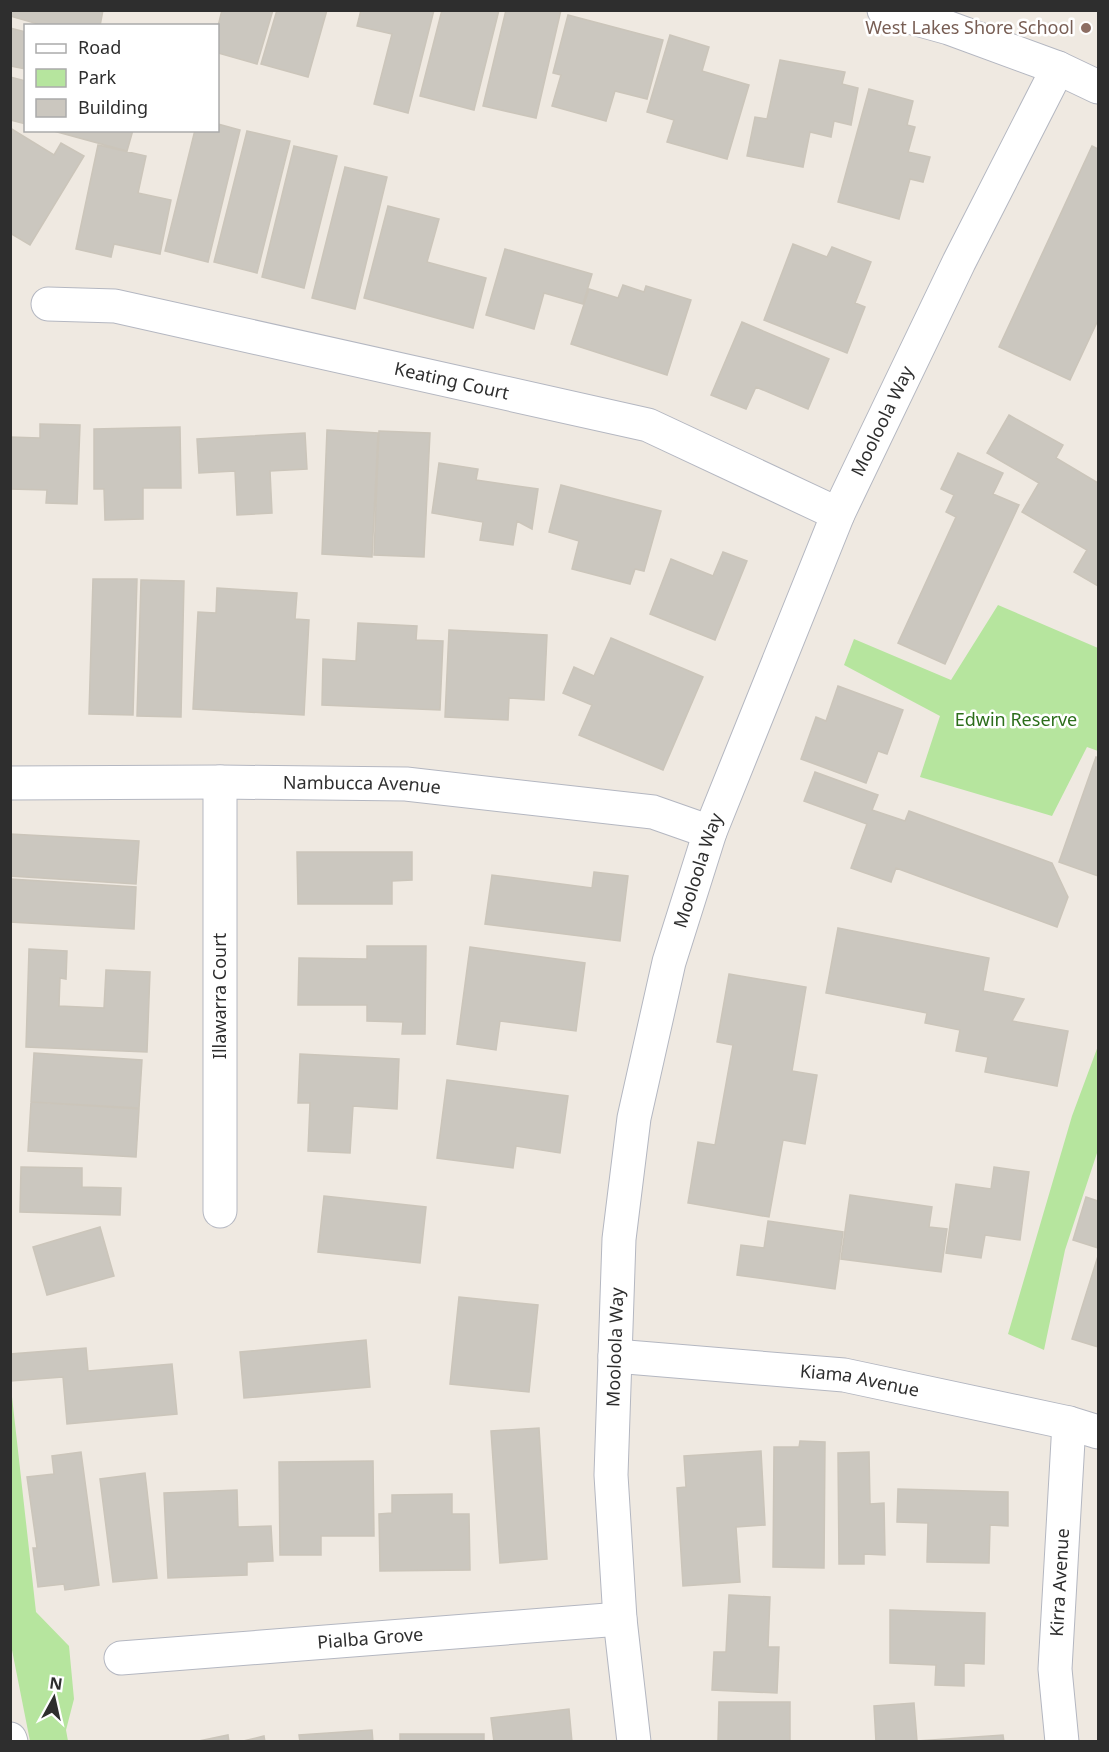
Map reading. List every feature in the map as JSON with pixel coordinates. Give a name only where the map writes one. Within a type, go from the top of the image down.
[{"type":"street","points":[[884,10],[949,28],[1058,68],[1098,87]]},
{"type":"street","name":"Mooloola Way","points":[[634,1742],[620,1620],[611,1476],[619,1239],[634,1118],[669,962],[710,832],[838,514],[955,270],[1058,68]]},
{"type":"street","name":"Keating Court","points":[[48,304],[115,306],[648,425],[838,514]]},
{"type":"street","name":"Illawarra Court","points":[[220,782],[220,1211]]},
{"type":"street","name":"Nambucca Avenue","points":[[10,783],[406,784],[653,812],[710,832]]},
{"type":"street","name":"Kiama Avenue","points":[[615,1356],[844,1375],[1084,1428]]},
{"type":"street","name":"Kirra Avenue","points":[[1062,1742],[1055,1669],[1084,1428]]},
{"type":"street","name":"Pialba Grove","points":[[122,1658],[620,1620]]},
{"type":"green space","name":"Edwin Reserve","points":[[998,605],[1098,648],[1098,751],[1087,747],[1052,816],[920,777],[940,716],[844,665],[854,639],[951,680]]},
{"type":"green space","points":[[1098,1046],[1098,1150],[1065,1250],[1044,1350],[1008,1334],[1072,1116]]},
{"type":"green space","points":[[10,1379],[36,1612],[69,1646],[74,1699],[66,1730],[68,1741],[30,1741],[11,1645]]},
{"type":"building","points":[[10,10],[103,10],[100,24],[38,24],[10,16]]},
{"type":"building","points":[[222,10],[273,10],[257,64],[219,53],[218,24]]},
{"type":"building","points":[[277,10],[327,10],[308,77],[261,64]]},
{"type":"building","points":[[361,10],[434,10],[408,113],[374,104],[392,34],[357,26]]},
{"type":"building","points":[[442,10],[499,10],[474,110],[420,96]]},
{"type":"building","points":[[506,10],[561,10],[536,118],[483,106]]},
{"type":"building","points":[[568,15],[663,40],[647,99],[615,91],[606,121],[552,106],[561,75],[553,73]]},
{"type":"building","points":[[10,28],[24,32],[24,69],[10,66]]},
{"type":"building","points":[[670,35],[709,47],[702,71],[749,85],[727,159],[667,142],[674,120],[647,112]]},
{"type":"building","points":[[780,60],[845,72],[842,84],[858,88],[851,125],[834,121],[831,137],[810,132],[803,167],[747,156],[755,117],[767,119]]},
{"type":"building","points":[[10,77],[24,80],[24,124],[10,120]]},
{"type":"building","points":[[869,89],[913,101],[907,125],[915,127],[908,152],[930,157],[923,182],[910,179],[899,219],[838,202]]},
{"type":"building","points":[[219,124],[240,130],[208,262],[165,251],[195,132],[219,132]]},
{"type":"building","points":[[10,128],[54,155],[61,143],[84,156],[30,245],[10,233]]},
{"type":"building","points":[[247,131],[290,141],[257,273],[214,262]]},
{"type":"building","points":[[57,132],[132,132],[127,151]]},
{"type":"building","points":[[98,145],[146,156],[138,193],[171,200],[160,254],[114,244],[111,257],[76,249]]},
{"type":"building","points":[[294,146],[337,156],[304,288],[262,277]]},
{"type":"building","points":[[1092,146],[1098,149],[1098,320],[1070,380],[999,347]]},
{"type":"building","points":[[345,167],[387,177],[355,309],[312,298]]},
{"type":"building","points":[[388,206],[439,219],[427,262],[486,278],[473,328],[364,298]]},
{"type":"building","points":[[793,244],[827,257],[832,247],[871,262],[855,303],[865,307],[847,353],[764,320]]},
{"type":"building","points":[[505,249],[592,274],[583,304],[544,293],[534,329],[486,315]]},
{"type":"building","points":[[623,285],[644,292],[646,286],[691,300],[667,375],[571,344],[589,289],[618,298]]},
{"type":"building","points":[[742,322],[829,359],[808,409],[756,387],[746,409],[711,395]]},
{"type":"building","points":[[1009,415],[1063,445],[1056,458],[1098,483],[1098,586],[1074,572],[1087,550],[1022,512],[1039,483],[987,453]]},
{"type":"building","points":[[40,424],[80,425],[77,504],[46,503],[47,490],[10,489],[10,437],[40,438]]},
{"type":"building","points":[[180,427],[181,488],[143,488],[143,519],[105,520],[104,489],[94,489],[94,429]]},
{"type":"building","points":[[327,430],[378,433],[372,557],[322,554]]},
{"type":"building","points":[[379,431],[430,433],[424,557],[374,555]]},
{"type":"building","points":[[305,433],[307,469],[270,471],[272,513],[237,515],[235,471],[199,473],[197,439]]},
{"type":"building","points":[[958,453],[1003,473],[993,494],[1019,505],[945,664],[898,643],[956,517],[946,512],[954,495],[941,489]]},
{"type":"building","points":[[439,463],[478,469],[476,480],[538,489],[532,529],[517,521],[513,545],[480,540],[483,522],[432,513]]},
{"type":"building","points":[[561,485],[661,511],[644,571],[635,569],[630,584],[572,569],[579,541],[549,532]]},
{"type":"building","points":[[723,552],[747,561],[715,640],[650,614],[671,559],[713,576]]},
{"type":"building","points":[[93,579],[137,579],[133,715],[89,714]]},
{"type":"building","points":[[141,580],[184,581],[181,717],[137,716]]},
{"type":"building","points":[[217,588],[297,593],[295,619],[309,620],[304,715],[193,709],[198,612],[216,613]]},
{"type":"building","points":[[358,623],[417,626],[416,640],[443,641],[440,710],[322,705],[323,659],[356,661]]},
{"type":"building","points":[[449,630],[547,635],[544,700],[509,698],[508,720],[445,717]]},
{"type":"building","points":[[611,638],[703,677],[663,770],[579,735],[592,705],[563,693],[574,667],[594,676]]},
{"type":"building","points":[[838,686],[903,710],[887,754],[878,751],[866,783],[801,759],[816,717],[826,721]]},
{"type":"building","points":[[1096,757],[1098,758],[1098,876],[1059,862]]},
{"type":"building","points":[[815,772],[878,795],[872,810],[905,821],[909,811],[1052,863],[1068,897],[1057,927],[896,868],[891,882],[851,868],[867,824],[804,801]]},
{"type":"building","points":[[10,834],[139,841],[136,884],[10,876]]},
{"type":"building","points":[[297,852],[412,852],[412,880],[392,881],[392,904],[298,904]]},
{"type":"building","points":[[594,872],[628,876],[620,941],[485,924],[492,875],[592,888]]},
{"type":"building","points":[[10,879],[136,887],[134,929],[10,922]]},
{"type":"building","points":[[838,928],[989,958],[983,991],[1024,999],[1012,1021],[1068,1031],[1057,1086],[985,1072],[988,1057],[956,1051],[960,1030],[925,1023],[927,1013],[826,993]]},
{"type":"building","points":[[367,946],[426,946],[425,1034],[402,1034],[403,1022],[367,1021],[367,1005],[298,1005],[299,958],[367,959]]},
{"type":"building","points":[[470,947],[585,963],[576,1031],[500,1021],[496,1050],[457,1044]]},
{"type":"building","points":[[29,949],[67,951],[66,979],[60,978],[59,1006],[104,1008],[106,970],[150,972],[147,1052],[26,1047]]},
{"type":"building","points":[[729,974],[806,987],[792,1071],[817,1075],[805,1144],[783,1140],[769,1217],[688,1203],[698,1142],[715,1145],[733,1045],[717,1042]]},
{"type":"building","points":[[34,1053],[142,1060],[139,1108],[31,1102]]},
{"type":"building","points":[[300,1054],[399,1059],[397,1109],[353,1106],[350,1153],[308,1151],[310,1103],[298,1103]]},
{"type":"building","points":[[447,1080],[568,1096],[560,1153],[516,1146],[513,1168],[437,1158]]},
{"type":"building","points":[[31,1102],[139,1109],[136,1157],[28,1151]]},
{"type":"building","points":[[21,1167],[82,1168],[82,1187],[121,1188],[120,1215],[20,1212]]},
{"type":"building","points":[[994,1167],[1029,1172],[1020,1240],[985,1235],[981,1258],[946,1253],[956,1184],[991,1189]]},
{"type":"building","points":[[850,1195],[932,1207],[929,1227],[947,1229],[941,1272],[841,1259]]},
{"type":"building","points":[[324,1196],[426,1207],[420,1263],[318,1252]]},
{"type":"building","points":[[1086,1197],[1098,1201],[1098,1248],[1073,1240]]},
{"type":"building","points":[[768,1221],[843,1232],[835,1289],[737,1275],[741,1245],[764,1248]]},
{"type":"building","points":[[100,1227],[114,1276],[47,1295],[33,1247]]},
{"type":"building","points":[[1098,1256],[1098,1347],[1072,1339]]},
{"type":"building","points":[[459,1297],[538,1305],[529,1392],[450,1384]]},
{"type":"building","points":[[366,1340],[370,1387],[244,1398],[240,1352]]},
{"type":"building","points":[[86,1348],[88,1371],[172,1364],[177,1414],[67,1424],[63,1377],[11,1381],[10,1354]]},
{"type":"building","points":[[539,1428],[547,1559],[500,1563],[491,1431]]},
{"type":"building","points":[[800,1441],[825,1442],[824,1568],[773,1567],[774,1447],[799,1447]]},
{"type":"building","points":[[761,1451],[765,1525],[736,1527],[740,1582],[683,1586],[677,1488],[686,1487],[684,1456]]},
{"type":"building","points":[[81,1452],[99,1585],[65,1590],[64,1584],[38,1587],[33,1548],[37,1548],[27,1477],[54,1474],[52,1456]]},
{"type":"building","points":[[869,1452],[870,1504],[884,1503],[885,1555],[864,1554],[864,1564],[839,1564],[838,1453]]},
{"type":"building","points":[[373,1461],[374,1536],[321,1536],[321,1555],[280,1555],[279,1462]]},
{"type":"building","points":[[145,1473],[157,1578],[113,1582],[100,1479]]},
{"type":"building","points":[[898,1489],[1008,1492],[1008,1526],[990,1525],[989,1563],[927,1562],[928,1523],[897,1522]]},
{"type":"building","points":[[237,1490],[238,1527],[271,1526],[273,1561],[247,1562],[247,1575],[168,1578],[164,1493]]},
{"type":"building","points":[[452,1494],[452,1514],[469,1514],[470,1570],[380,1571],[379,1514],[392,1513],[392,1495]]},
{"type":"building","points":[[729,1595],[770,1597],[768,1647],[779,1647],[777,1693],[712,1690],[714,1652],[726,1652]]},
{"type":"building","points":[[890,1610],[985,1613],[984,1664],[964,1663],[964,1686],[935,1685],[936,1665],[890,1663]]},
{"type":"building","points":[[719,1702],[790,1702],[790,1742],[718,1742]]},
{"type":"building","points":[[914,1703],[917,1741],[1003,1735],[1004,1742],[876,1742],[874,1706]]},
{"type":"building","points":[[569,1709],[572,1742],[494,1742],[491,1718]]},
{"type":"building","points":[[372,1730],[373,1742],[300,1742],[299,1735]]},
{"type":"building","points":[[400,1734],[484,1734],[484,1742],[400,1742]]},
{"type":"building","points":[[228,1735],[229,1742],[194,1742]]},
{"type":"building","points":[[264,1736],[265,1742],[239,1742]]},
{"type":"place","name":"West Lakes Shore School","points":[[1086,28]]}]
